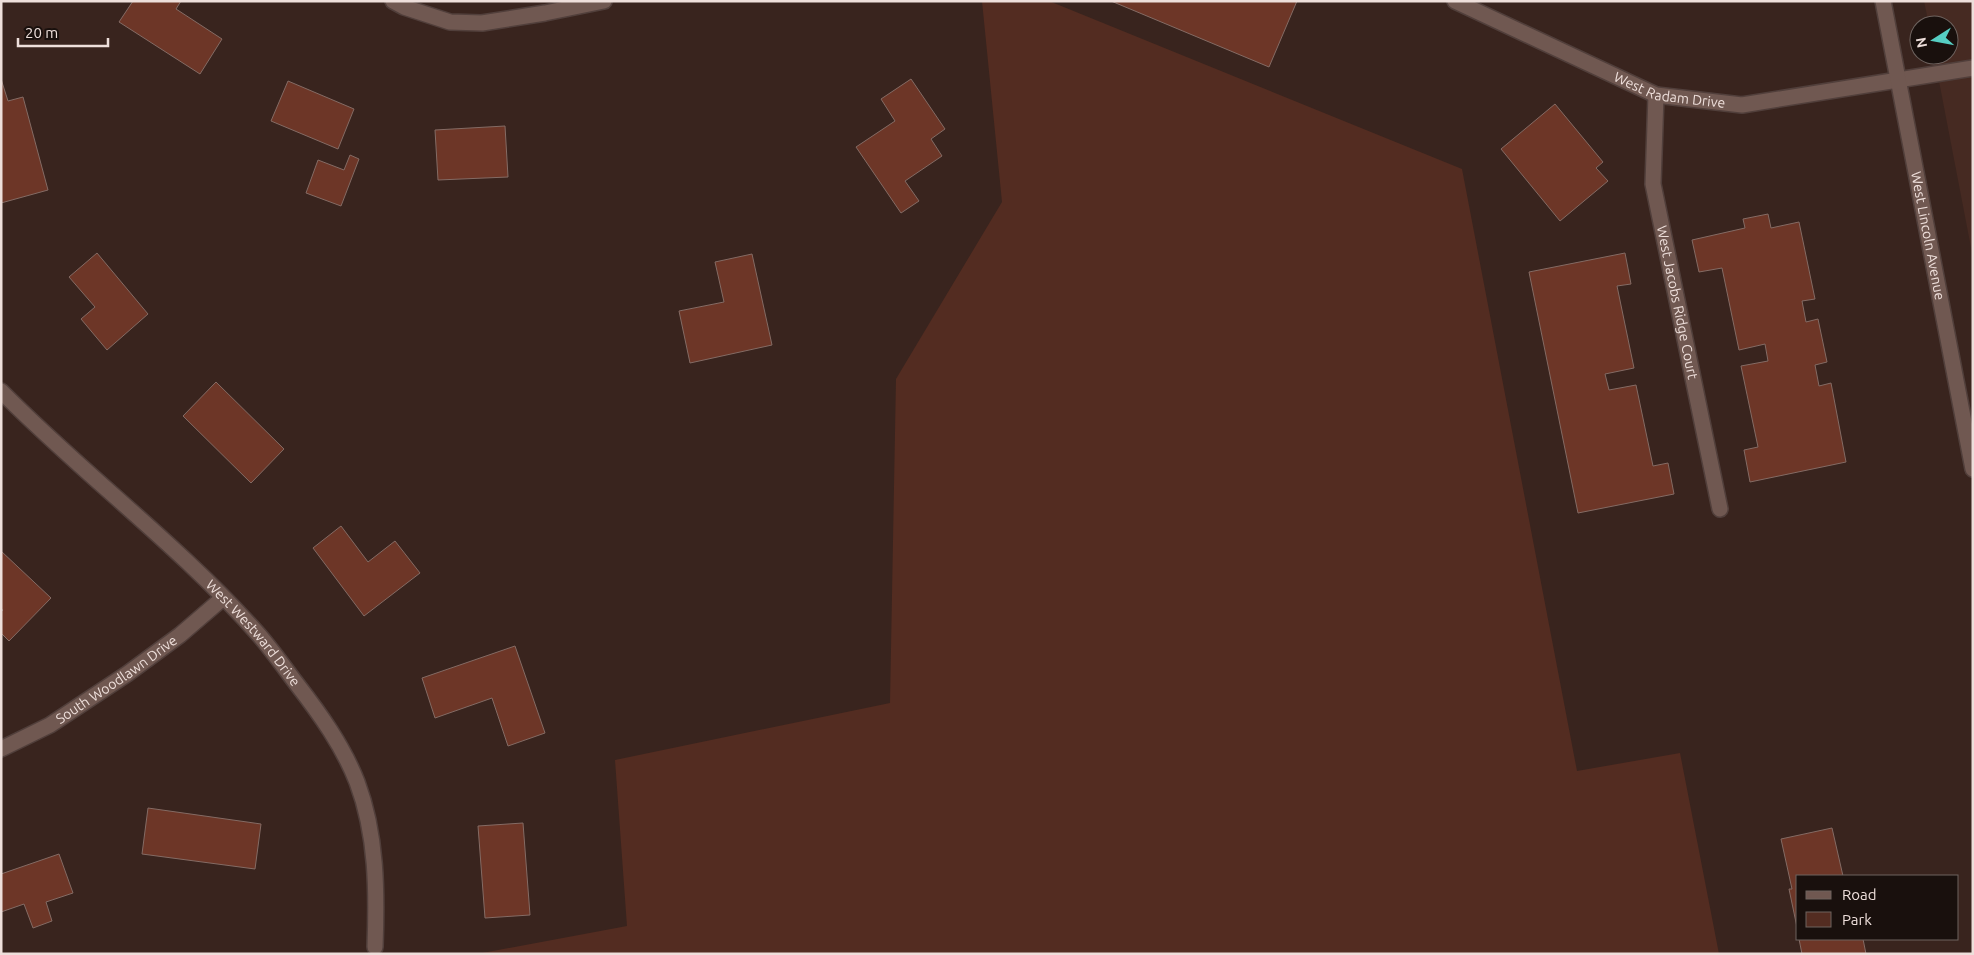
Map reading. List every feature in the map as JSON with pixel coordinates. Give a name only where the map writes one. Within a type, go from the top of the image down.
[{"type":"street","points":[[393,1],[404,7],[450,22],[482,24],[545,14],[604,1]]},
{"type":"street","name":"West Radam Drive","points":[[1455,1],[1470,4],[1656,94],[1742,105],[1973,68]]},
{"type":"street","name":"West Lincoln Avenue","points":[[1883,1],[1973,470]]},
{"type":"street","name":"West Jacobs Ridge Court","points":[[1656,94],[1653,184],[1720,509]]},
{"type":"street","name":"West Westward Drive","points":[[1,391],[26,416],[160,537],[260,636],[335,737],[357,781],[363,800],[372,847],[377,892],[374,946]]},
{"type":"street","name":"South Woodlawn Drive","points":[[1,749],[50,725],[127,674],[180,635],[223,598]]},
{"type":"shaded area","points":[[1924,1],[1973,1],[1973,258],[1936,65],[1959,65],[1959,15],[1927,15]]},
{"type":"green space","points":[[982,1],[1049,1],[1462,169],[1577,771],[1680,753],[1719,954],[477,954],[627,926],[615,760],[890,703],[896,379],[1002,202]]},
{"type":"building","points":[[133,1],[181,1],[176,9],[222,39],[200,74],[119,22]]},
{"type":"building","points":[[1111,1],[1297,1],[1269,67]]},
{"type":"building","points":[[1,79],[8,101],[23,97],[48,190],[1,203]]},
{"type":"building","points":[[911,79],[945,129],[931,139],[942,156],[905,181],[919,201],[901,213],[856,147],[895,121],[881,99]]},
{"type":"building","points":[[288,81],[354,109],[338,149],[271,121]]},
{"type":"building","points":[[1555,104],[1603,162],[1596,168],[1608,181],[1560,221],[1501,149]]},
{"type":"building","points":[[505,126],[508,177],[438,180],[435,130]]},
{"type":"building","points":[[350,155],[359,159],[341,206],[306,193],[318,160],[344,170]]},
{"type":"building","points":[[1768,214],[1771,228],[1799,222],[1815,299],[1802,301],[1806,322],[1818,319],[1827,362],[1815,365],[1819,386],[1831,383],[1846,462],[1750,482],[1744,450],[1758,447],[1741,366],[1768,361],[1765,344],[1739,350],[1722,268],[1699,272],[1692,240],[1745,228],[1743,219]]},
{"type":"building","points":[[97,253],[148,314],[107,350],[81,319],[95,307],[69,277]]},
{"type":"building","points":[[1625,253],[1631,284],[1617,286],[1634,368],[1605,374],[1609,390],[1636,385],[1653,466],[1668,463],[1674,494],[1578,513],[1529,272]]},
{"type":"building","points":[[752,254],[772,345],[690,363],[679,311],[724,302],[715,262]]},
{"type":"building","points":[[216,382],[284,449],[251,483],[183,416]]},
{"type":"building","points":[[341,526],[368,562],[395,541],[420,573],[364,616],[313,548]]},
{"type":"building","points":[[1,551],[51,598],[9,641],[1,633],[1,612],[3,610],[1,609]]},
{"type":"building","points":[[515,646],[545,733],[508,746],[492,698],[435,718],[422,678]]},
{"type":"building","points":[[148,808],[261,824],[255,869],[142,854]]},
{"type":"building","points":[[523,823],[530,915],[485,918],[478,826]]},
{"type":"building","points":[[1832,828],[1843,875],[1796,875],[1796,922],[1789,889],[1792,889],[1781,839]]},
{"type":"building","points":[[59,854],[73,893],[46,902],[52,921],[33,928],[24,904],[1,912],[1,874]]},
{"type":"building","points":[[1799,940],[1863,940],[1866,954],[1802,954]]}]
